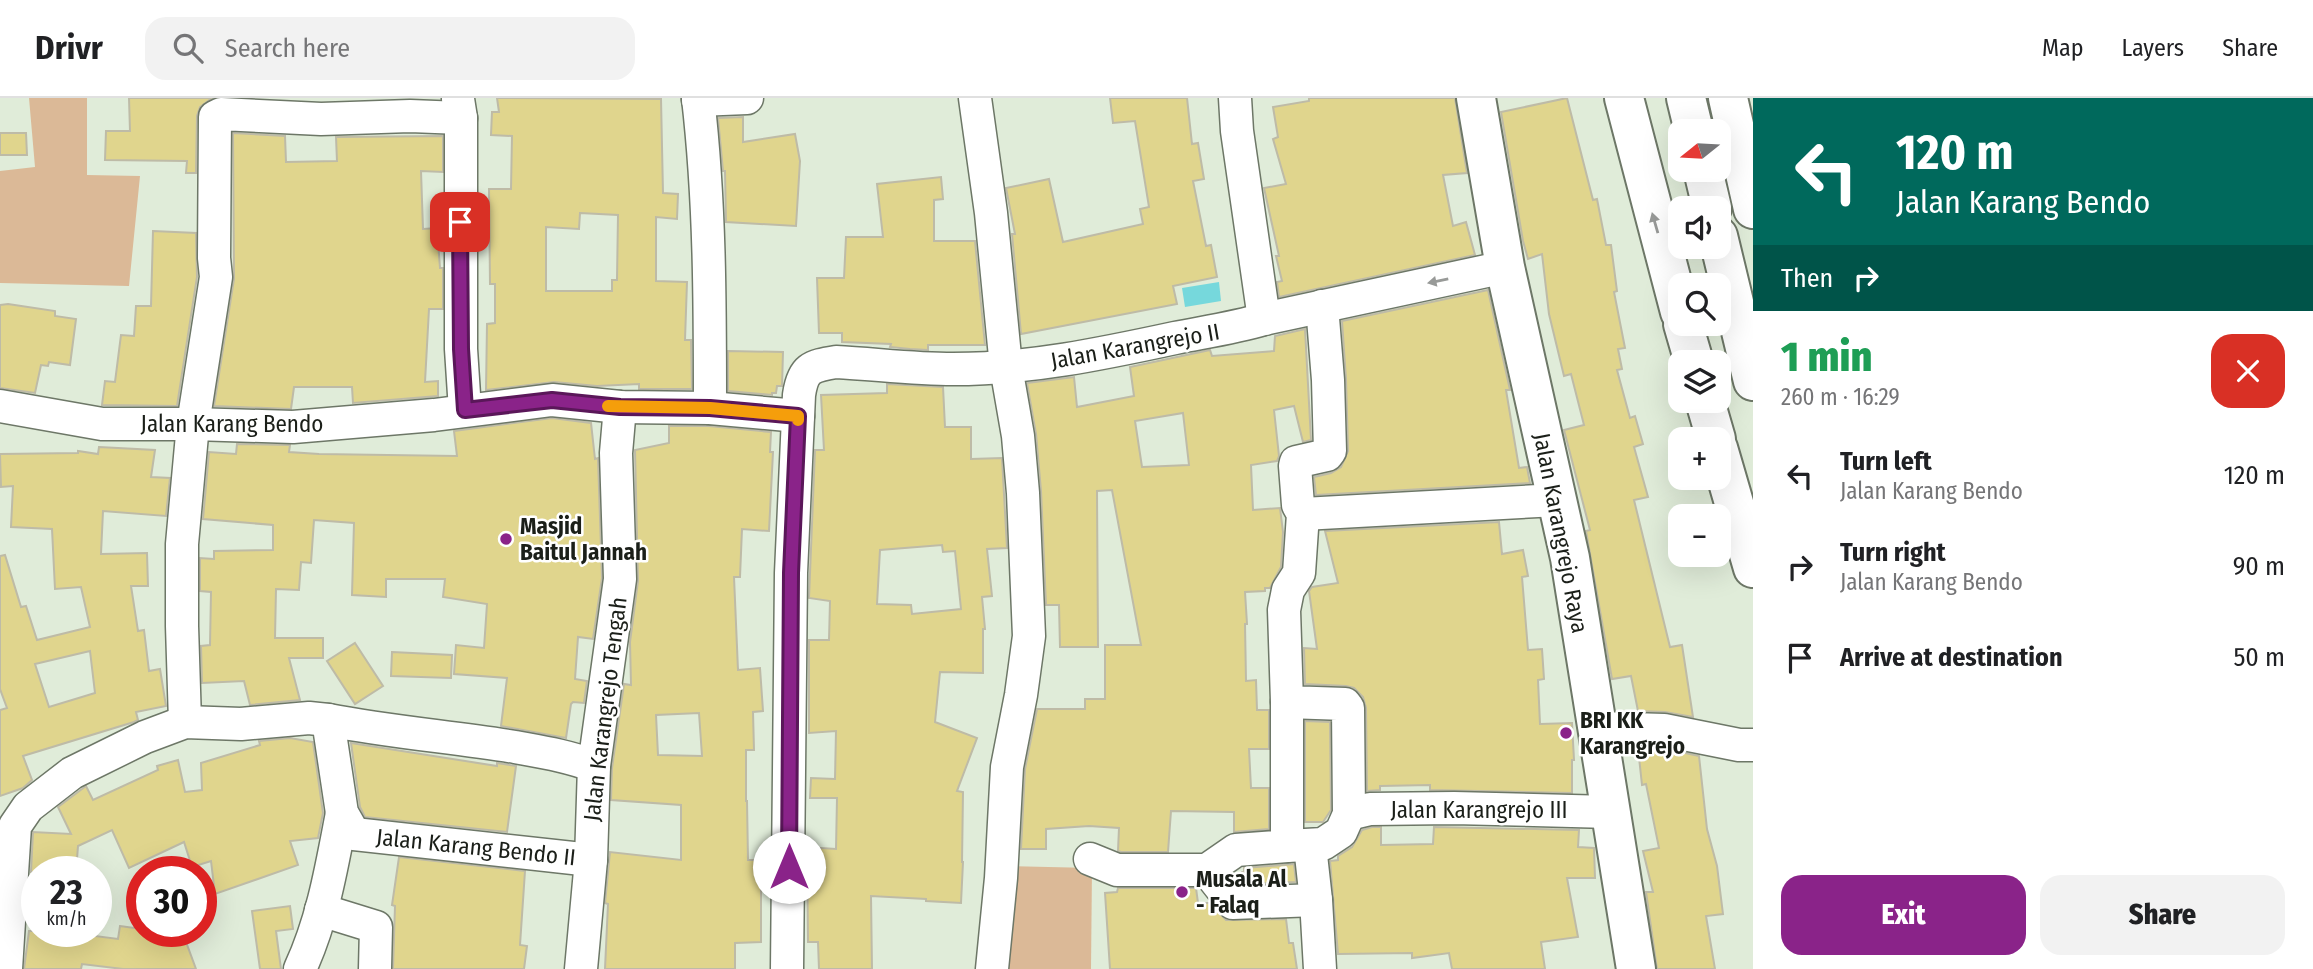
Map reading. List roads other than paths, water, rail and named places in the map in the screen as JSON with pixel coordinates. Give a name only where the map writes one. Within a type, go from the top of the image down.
[{"type":"main road","name":"Jalan Karangrejo Raya","points":[[1476,98],[1505,268],[1570,558],[1636,969]]},
{"type":"main road","points":[[1623,98],[1670,273]]},
{"type":"main road","points":[[1686,98],[1691,119]]},
{"type":"main road","points":[[1728,98],[1753,209]]},
{"type":"main road","points":[[1724,259],[1753,381]]},
{"type":"main road","points":[[1730,490],[1753,568]]},
{"type":"street","points":[[710,408],[705,150],[698,99],[747,98]]},
{"type":"street","points":[[975,98],[990,202],[1006,367],[1018,436],[1029,636],[1007,767],[1001,878],[992,969]]},
{"type":"street","points":[[1235,98],[1237,131],[1264,319]]},
{"type":"street","points":[[185,722],[181,626],[183,544],[193,424],[216,277],[215,117],[221,114],[321,119],[410,116],[459,108],[461,349],[465,410]]},
{"type":"street","name":"Jalan Karangrejo II","points":[[787,969],[791,573],[798,416],[801,380],[807,371],[818,365],[836,362],[954,369],[1081,359],[1231,329],[1322,306],[1505,268]]},
{"type":"street","points":[[1320,969],[1316,901],[1298,846],[1287,702],[1284,610],[1287,593],[1299,573],[1303,514],[1297,505],[1295,466],[1297,462],[1327,455],[1330,451],[1322,306]]},
{"type":"street","name":"Jalan Karang Bendo","points":[[0,406],[103,424],[293,427],[364,422],[552,400],[620,407],[710,408],[798,416]]},
{"type":"street","name":"Jalan Karangrejo Tengah","points":[[581,969],[591,860],[594,766],[620,579],[616,453],[620,407]]},
{"type":"street","points":[[1303,514],[1557,500]]},
{"type":"street","points":[[1090,859],[1117,870],[1207,870],[1236,850],[1331,841],[1341,832],[1349,814],[1348,708],[1345,704],[1287,702]]},
{"type":"street","points":[[6,969],[8,816],[28,807],[72,773],[145,737],[185,722],[241,724],[309,718],[328,720],[382,730],[497,744],[570,757],[594,766]]},
{"type":"street","points":[[300,969],[309,951],[321,910],[342,813],[328,720]]},
{"type":"street","points":[[1597,728],[1664,730],[1739,745],[1753,745]]},
{"type":"street","name":"Jalan Karangrejo III","points":[[1349,814],[1370,809],[1430,808],[1610,812]]},
{"type":"street","name":"Jalan Karang Bendo II","points":[[342,813],[354,834],[591,860]]},
{"type":"street","points":[[1207,870],[1233,903],[1316,901]]},
{"type":"street","points":[[321,910],[376,927],[375,969]]},
{"type":"water","points":[[1219,282],[1221,301],[1185,307],[1182,288]]},
{"type":"place","name":"Masjid Baitul Jannah","points":[[506,539]]},
{"type":"place","name":"BRI KK Karangrejo","points":[[1566,733]]},
{"type":"place","name":"Musala Al - Falaq","points":[[1182,892]]}]
